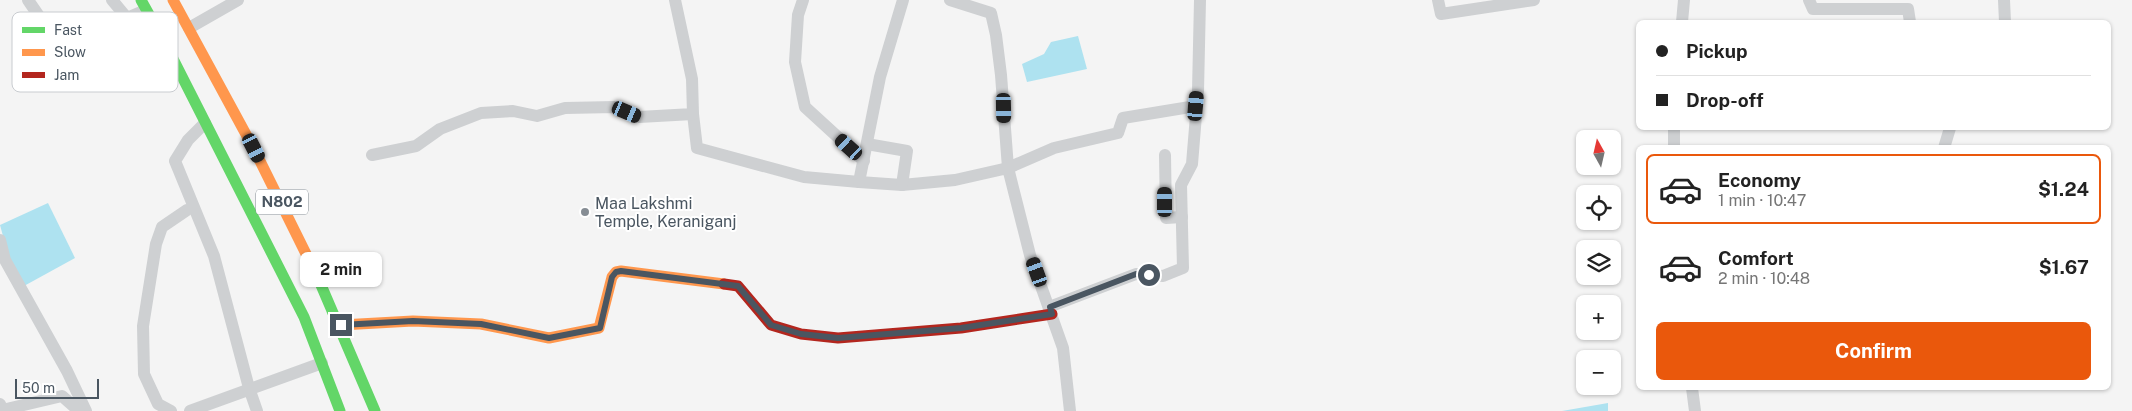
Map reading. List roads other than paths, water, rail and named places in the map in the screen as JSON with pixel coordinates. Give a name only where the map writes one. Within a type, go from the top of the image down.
[{"type":"main road","name":"N802","points":[[141,0],[148,12]]},
{"type":"main road","name":"N802","points":[[173,0],[246,132],[295,228],[341,325],[375,411]]},
{"type":"main road","name":"N802","points":[[178,70],[304,317],[340,411]]},
{"type":"main road","points":[[341,325],[413,321],[481,324],[549,338],[600,328],[612,277],[616,272],[621,271],[738,286],[771,325],[801,334],[838,338],[961,328],[1051,310]]},
{"type":"street","points":[[28,0],[37,12]]},
{"type":"street","points":[[112,0],[122,12]]},
{"type":"street","points":[[189,28],[238,0]]},
{"type":"street","points":[[675,0],[692,79],[698,148],[804,177],[902,185],[955,180],[1008,168],[1054,148],[1118,133],[1123,118],[1196,106]]},
{"type":"street","points":[[803,0],[798,15],[794,62],[805,107],[864,161]]},
{"type":"street","points":[[859,182],[880,77],[903,0]]},
{"type":"street","points":[[950,0],[991,13],[999,59],[1008,168],[1030,255],[1051,310],[1062,348],[1070,411]]},
{"type":"street","points":[[1051,310],[1136,274],[1162,276],[1184,268],[1181,185],[1192,164],[1200,0]]},
{"type":"street","points":[[1438,0],[1441,14],[1534,0]]},
{"type":"street","points":[[1682,20],[1684,0]]},
{"type":"street","points":[[1809,0],[1813,9],[1908,9],[1910,20]]},
{"type":"street","points":[[2004,0],[2005,20]]},
{"type":"street","points":[[372,155],[416,146],[440,129],[481,113],[513,111],[537,116],[565,108],[615,107],[639,117],[694,114]]},
{"type":"street","points":[[204,123],[188,140],[175,161],[214,256],[249,388],[257,411]]},
{"type":"street","points":[[1674,130],[1674,145]]},
{"type":"street","points":[[1945,145],[1949,130]]},
{"type":"street","points":[[867,144],[907,151],[902,185]]},
{"type":"street","points":[[1165,155],[1166,218],[1182,217]]},
{"type":"street","points":[[172,411],[158,404],[144,374],[142,326],[156,244],[162,227],[186,210]]},
{"type":"street","points":[[0,240],[5,260],[67,371],[86,411]]},
{"type":"street","points":[[190,411],[322,362]]},
{"type":"street","points":[[1692,390],[1695,411]]},
{"type":"street","points":[[1,408],[62,396],[80,411]]},
{"type":"water","points":[[1078,36],[1087,69],[1027,82],[1022,64],[1044,54],[1051,42]]},
{"type":"water","points":[[48,203],[75,258],[24,286],[9,258],[0,225]]},
{"type":"water","points":[[1608,403],[1608,411],[1562,411]]},
{"type":"place","name":"Maa Lakshmi Temple, Keraniganj","points":[[585,212]]}]
